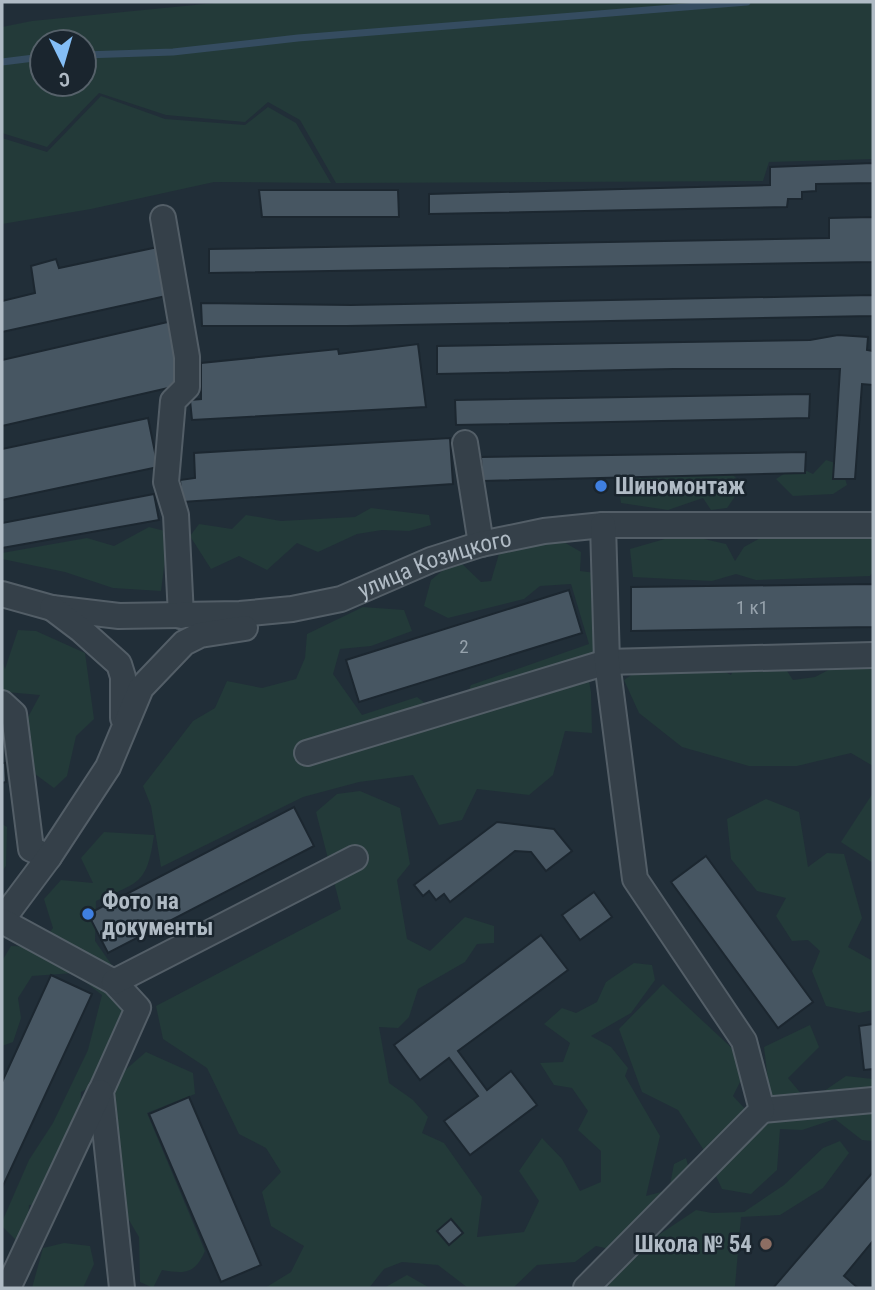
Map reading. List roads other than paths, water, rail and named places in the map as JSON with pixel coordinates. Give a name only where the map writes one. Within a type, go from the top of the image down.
[{"type":"street","points":[[163,218],[187,356],[187,387],[173,401],[166,482],[176,515],[181,616]]},
{"type":"street","points":[[465,443],[481,544]]},
{"type":"street","name":"улица Козицкого","points":[[2,594],[52,608],[119,615],[181,616],[292,610],[341,599],[431,560],[481,544],[544,531],[603,525],[873,524]]},
{"type":"street","points":[[603,525],[607,662],[635,880],[744,1041],[761,1110]]},
{"type":"street","points":[[8,1288],[138,1008],[114,982],[2,920],[49,857],[108,766],[141,688],[184,643],[200,635],[271,624],[341,599]]},
{"type":"street","points":[[52,608],[82,630],[119,664],[124,696],[122,729]]},
{"type":"street","points":[[307,752],[607,662],[873,655]]},
{"type":"street","points":[[2,703],[14,713],[31,849],[49,857]]},
{"type":"street","points":[[114,982],[355,858]]},
{"type":"street","points":[[101,1091],[122,1288]]},
{"type":"street","points":[[586,1288],[761,1110],[873,1100]]},
{"type":"waterway","points":[[98,55],[173,52],[298,38],[747,2]]},
{"type":"waterway","points":[[2,62],[28,59]]},
{"type":"place","name":"Шиномонтаж","points":[[601,486]]},
{"type":"place","name":"Фото на документы","points":[[88,914]]},
{"type":"place","name":"Школа № 54","points":[[766,1244]]}]
